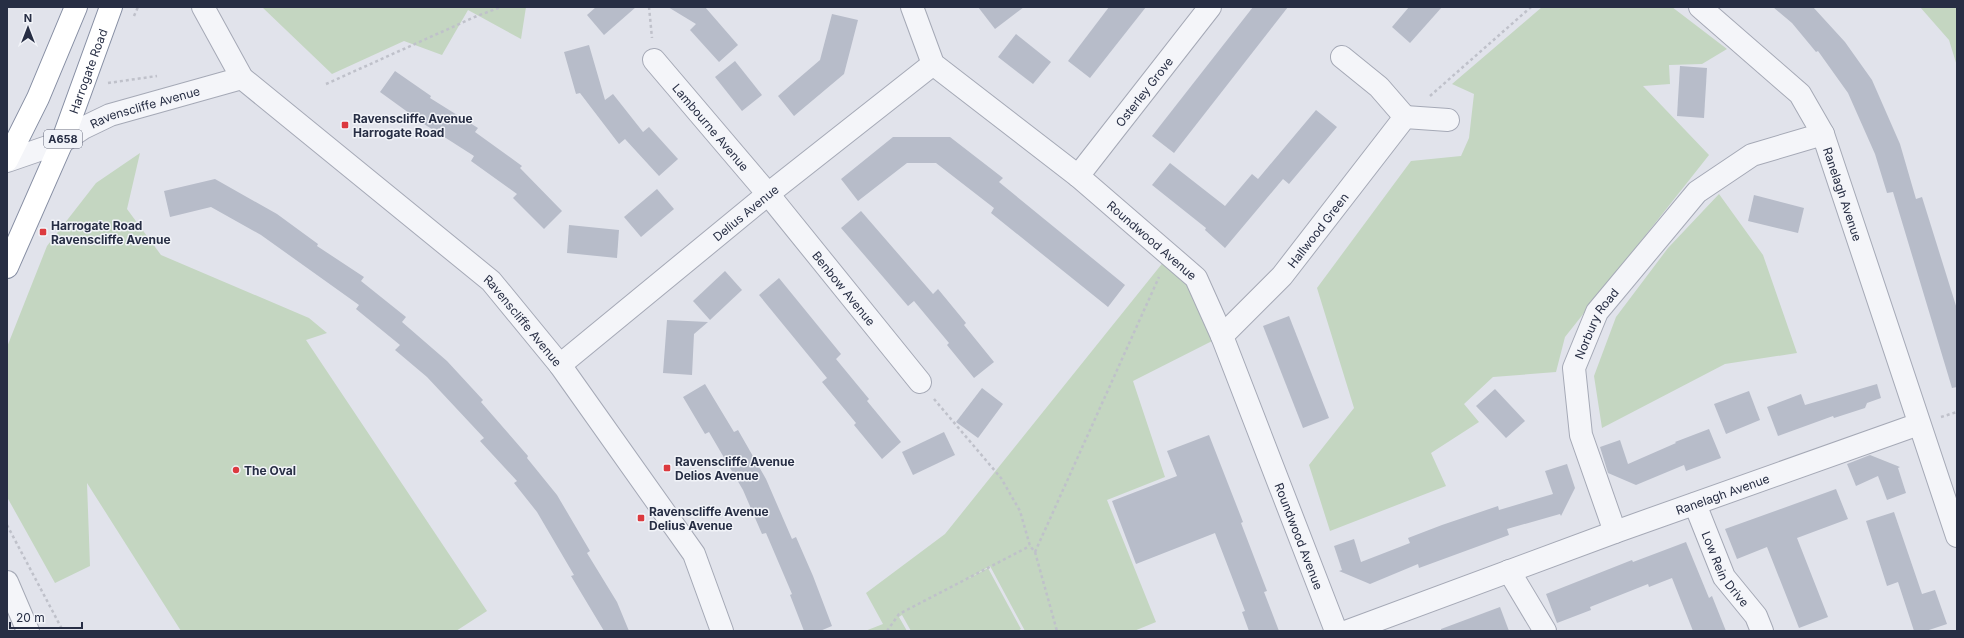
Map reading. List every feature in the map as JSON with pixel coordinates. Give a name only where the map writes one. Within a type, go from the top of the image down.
[{"type":"highway","points":[[7,161],[38,98],[76,7]]},
{"type":"highway","name":"Harrogate Road","points":[[7,267],[62,142],[111,7]]},
{"type":"street","name":"Ravenscliffe Avenue","points":[[203,7],[242,78],[491,281],[560,365],[694,554],[722,631]]},
{"type":"street","points":[[912,7],[933,64]]},
{"type":"street","name":"Osterley Grove","points":[[1078,176],[1210,7]]},
{"type":"street","name":"Ranelagh Avenue","points":[[1700,7],[1800,94],[1823,134],[1957,536]]},
{"type":"street","points":[[1342,57],[1379,87],[1405,117],[1448,120]]},
{"type":"street","name":"Lambourne Avenue","points":[[654,60],[768,194]]},
{"type":"street","name":"Roundwood Avenue","points":[[933,64],[1078,176],[1196,278],[1222,336],[1336,631]]},
{"type":"street","name":"Delius Avenue","points":[[560,365],[768,194],[933,64]]},
{"type":"street","name":"Ravenscliffe Avenue","points":[[7,161],[62,142],[83,128],[110,115],[242,78]]},
{"type":"street","name":"Hallwood Green","points":[[1222,336],[1282,276],[1405,117]]},
{"type":"street","name":"Norbury Road","points":[[1615,532],[1580,435],[1574,368],[1597,312],[1697,192],[1752,155],[1823,134]]},
{"type":"street","name":"Benbow Avenue","points":[[768,194],[920,382]]},
{"type":"street","name":"Ranelagh Avenue","points":[[1615,532],[1919,424]]},
{"type":"street","name":"Low Rein Drive","points":[[1695,504],[1724,577],[1756,616],[1762,631]]},
{"type":"street","points":[[1348,631],[1615,532]]},
{"type":"street","points":[[1509,571],[1545,631]]},
{"type":"street","points":[[7,582],[28,631]]},
{"type":"path","points":[[133,20],[138,7]]},
{"type":"path","points":[[326,84],[477,16],[501,7]]},
{"type":"path","points":[[649,7],[654,60]]},
{"type":"path","points":[[1405,117],[1531,7]]},
{"type":"path","points":[[110,78],[108,83],[163,75]]},
{"type":"path","points":[[1035,552],[1169,255]]},
{"type":"path","points":[[920,382],[1001,478],[1020,511],[1030,546],[1035,552],[1057,631]]},
{"type":"path","points":[[7,525],[63,631]]},
{"type":"path","points":[[887,631],[899,614],[1030,546]]},
{"type":"green space","points":[[262,7],[526,7],[521,39],[468,10],[442,55],[404,41],[332,74]]},
{"type":"green space","points":[[1542,7],[1672,7],[1727,49],[1702,64],[1669,65],[1670,84],[1643,86],[1709,155],[1565,337],[1556,372],[1493,377],[1464,404],[1479,422],[1431,453],[1446,486],[1330,531],[1309,465],[1354,408],[1317,288],[1411,161],[1461,156],[1469,138],[1474,94],[1452,84]]},
{"type":"green space","points":[[1920,7],[1957,7],[1957,66],[1949,40]]},
{"type":"green space","name":"The Oval","points":[[140,153],[127,209],[161,255],[309,318],[327,333],[306,340],[487,611],[456,631],[181,631],[87,483],[90,566],[55,583],[7,497],[7,347],[47,246],[96,183]]},
{"type":"green space","points":[[1719,194],[1763,255],[1797,353],[1725,364],[1602,428],[1594,376],[1616,317],[1668,248]]},
{"type":"green space","points":[[1169,255],[1222,336],[1133,381],[1165,477],[1107,500],[1156,622],[1134,631],[1025,631],[990,566],[962,582],[988,568],[1021,629],[1018,631],[911,631],[902,615],[899,617],[907,631],[865,631],[883,624],[866,593],[945,534]]},
{"type":"building","points":[[596,7],[636,7],[604,35],[587,15]]},
{"type":"building","points":[[668,7],[705,7],[738,45],[719,62],[690,30],[696,24]]},
{"type":"building","points":[[978,7],[1024,7],[995,29]]},
{"type":"building","points":[[1109,7],[1146,7],[1090,78],[1068,61]]},
{"type":"building","points":[[1253,7],[1288,7],[1174,153],[1152,136]]},
{"type":"building","points":[[1409,7],[1442,7],[1410,43],[1392,27]]},
{"type":"building","points":[[1773,7],[1813,7],[1845,42],[1872,80],[1900,144],[1916,199],[1922,197],[1957,309],[1957,387],[1952,388],[1893,192],[1887,193],[1875,154],[1848,93],[1818,51],[1816,52],[1792,23]]},
{"type":"building","points":[[832,14],[858,20],[844,74],[794,116],[778,96],[820,60]]},
{"type":"building","points":[[1016,34],[1051,62],[1033,84],[998,57]]},
{"type":"building","points":[[589,45],[605,100],[613,94],[643,132],[649,127],[678,159],[659,176],[625,139],[619,144],[580,93],[576,94],[564,52]]},
{"type":"building","points":[[735,61],[762,95],[742,111],[715,77]]},
{"type":"building","points":[[1680,66],[1707,68],[1704,118],[1677,116]]},
{"type":"building","points":[[395,71],[431,96],[430,98],[478,128],[475,132],[522,166],[520,168],[562,211],[544,229],[513,198],[517,194],[471,161],[474,156],[427,126],[380,92]]},
{"type":"building","points":[[1316,110],[1337,127],[1289,184],[1283,179],[1225,248],[1205,230],[1206,228],[1152,185],[1170,163],[1225,206],[1252,174],[1258,179]]},
{"type":"building","points":[[893,137],[950,137],[1003,178],[999,182],[1125,285],[1108,307],[991,213],[994,208],[936,163],[907,163],[858,201],[841,179]]},
{"type":"building","points":[[215,179],[277,214],[318,244],[317,246],[364,277],[361,281],[406,317],[402,322],[447,361],[483,400],[481,402],[528,456],[527,458],[557,495],[590,551],[587,553],[617,602],[629,631],[604,631],[571,576],[574,575],[537,512],[514,483],[517,481],[480,441],[484,438],[427,377],[395,350],[400,345],[356,309],[359,305],[261,235],[211,207],[170,217],[164,191]]},
{"type":"building","points":[[657,189],[674,209],[641,237],[624,217]]},
{"type":"building","points":[[1754,195],[1804,208],[1798,233],[1748,221]]},
{"type":"building","points":[[861,211],[933,294],[938,289],[966,323],[964,325],[994,362],[974,378],[947,345],[949,343],[914,301],[908,306],[841,228]]},
{"type":"building","points":[[569,225],[619,230],[617,258],[567,253]]},
{"type":"building","points":[[725,271],[742,290],[710,320],[693,301]]},
{"type":"building","points":[[779,278],[841,354],[836,359],[869,399],[867,401],[901,442],[882,459],[854,425],[856,423],[822,382],[827,378],[759,295]]},
{"type":"building","points":[[1289,316],[1329,418],[1303,428],[1263,326]]},
{"type":"building","points":[[667,320],[708,322],[694,334],[692,375],[663,373]]},
{"type":"building","points":[[705,384],[734,432],[738,430],[766,479],[792,539],[796,537],[832,626],[820,631],[804,631],[790,595],[792,594],[766,533],[762,534],[743,490],[709,432],[705,434],[683,397]]},
{"type":"building","points":[[1877,384],[1881,398],[1867,403],[1865,408],[1834,418],[1833,416],[1778,436],[1767,407],[1801,394],[1805,405]]},
{"type":"building","points":[[982,388],[1003,404],[978,438],[956,422]]},
{"type":"building","points":[[1495,389],[1525,421],[1506,438],[1476,406]]},
{"type":"building","points":[[1749,391],[1760,420],[1726,434],[1714,404]]},
{"type":"building","points":[[1709,429],[1721,458],[1686,471],[1684,465],[1636,485],[1608,473],[1600,447],[1620,440],[1628,464],[1676,443],[1675,442]]},
{"type":"building","points":[[944,432],[955,455],[913,475],[902,452]]},
{"type":"building","points":[[1209,435],[1243,522],[1241,523],[1267,591],[1264,592],[1279,631],[1249,631],[1242,612],[1245,611],[1215,533],[1136,564],[1112,501],[1177,476],[1167,451]]},
{"type":"building","points":[[1870,455],[1900,467],[1898,468],[1906,493],[1887,500],[1878,476],[1856,486],[1847,464]]},
{"type":"building","points":[[1567,464],[1575,488],[1561,516],[1560,514],[1507,529],[1509,535],[1419,568],[1418,564],[1370,584],[1339,571],[1342,570],[1334,546],[1354,539],[1361,562],[1410,543],[1408,538],[1442,525],[1498,506],[1499,510],[1553,494],[1545,471]]},
{"type":"building","points":[[1836,489],[1848,519],[1797,538],[1828,617],[1799,628],[1767,547],[1737,559],[1725,529]]},
{"type":"building","points":[[1894,512],[1922,594],[1935,590],[1947,624],[1926,631],[1914,631],[1898,582],[1887,586],[1866,521]]},
{"type":"building","points":[[1686,542],[1709,598],[1712,596],[1726,631],[1693,631],[1672,578],[1649,587],[1648,584],[1590,607],[1591,610],[1557,623],[1546,594],[1632,560],[1633,562]]},
{"type":"building","points":[[1500,607],[1509,631],[1441,631],[1441,629]]},
{"type":"place","name":"Ravenscliffe Avenue Harrogate Road","points":[[345,125]]},
{"type":"place","name":"Harrogate Road Ravenscliffe Avenue","points":[[43,232]]},
{"type":"place","name":"Ravenscliffe Avenue Delios Avenue","points":[[667,468]]},
{"type":"place","name":"The Oval","points":[[236,470]]},
{"type":"place","name":"Ravenscliffe Avenue Delius Avenue","points":[[641,518]]}]
